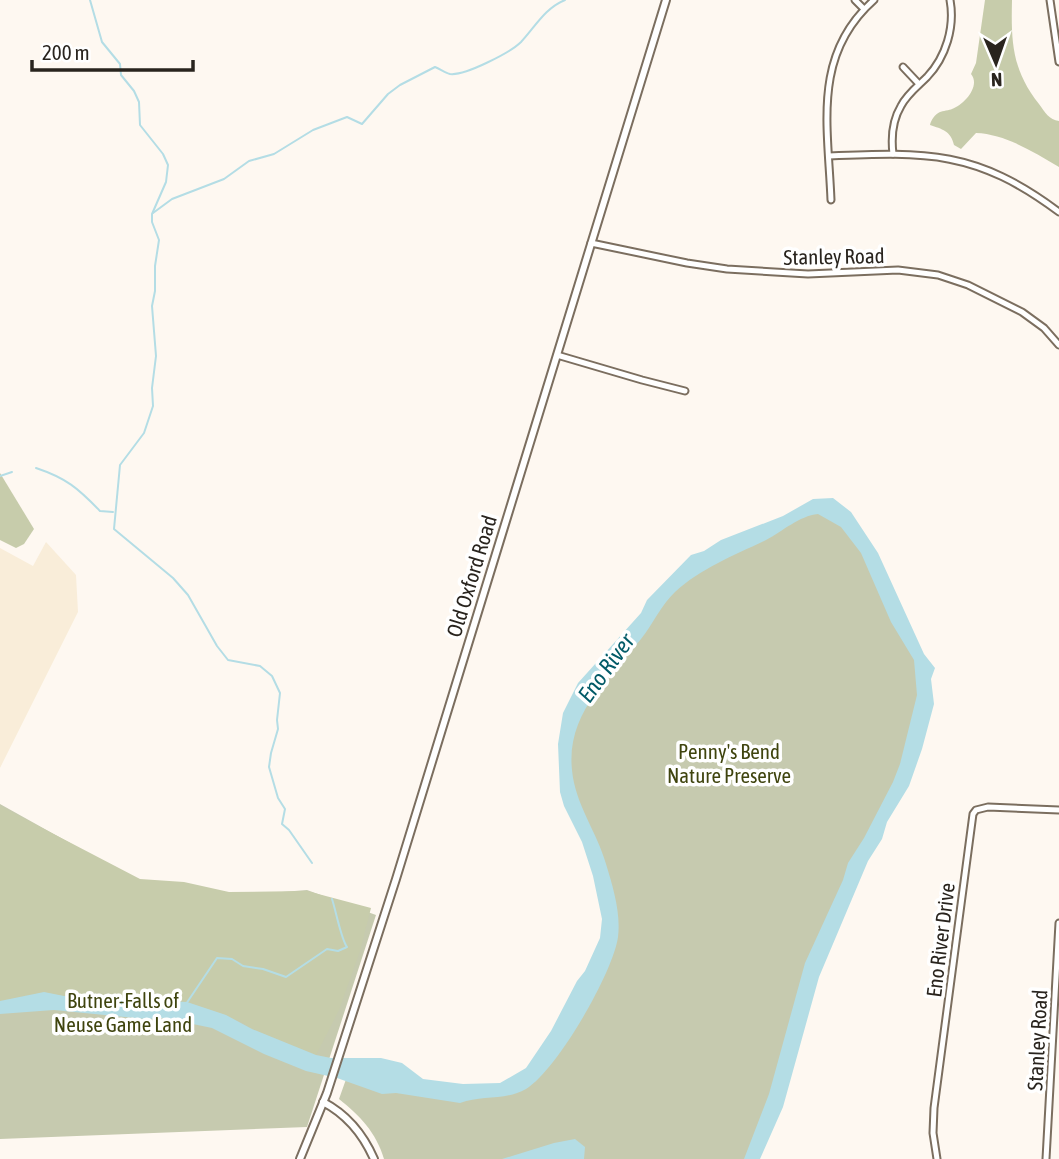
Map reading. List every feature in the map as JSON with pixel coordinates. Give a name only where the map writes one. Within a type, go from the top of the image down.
[{"type":"street","name":"Old Oxford Road","points":[[300,1159],[327,1093],[396,879],[666,0]]},
{"type":"street","points":[[855,0],[864,9]]},
{"type":"street","points":[[831,200],[827,88],[830,71],[846,31],[874,0]]},
{"type":"street","points":[[893,154],[894,123],[902,104],[933,71],[946,46],[951,30],[950,0]]},
{"type":"street","points":[[1049,0],[1056,21],[1059,62]]},
{"type":"street","points":[[903,67],[919,84]]},
{"type":"street","points":[[829,156],[928,155],[970,163],[1015,182],[1059,212]]},
{"type":"street","name":"Stanley Road","points":[[591,243],[687,264],[744,271],[808,274],[898,270],[938,275],[968,285],[1022,312],[1044,328],[1059,345]]},
{"type":"street","points":[[557,355],[685,391]]},
{"type":"street","name":"Eno River Drive","points":[[937,1159],[933,1133],[935,1098],[973,814],[976,810],[988,807],[1059,810]]},
{"type":"street","name":"Stanley Road","points":[[1046,1159],[1059,923]]},
{"type":"street","points":[[323,1102],[351,1122],[365,1140],[374,1159]]},
{"type":"shaded area","points":[[46,542],[76,575],[78,612],[0,768],[0,548],[33,566]]},
{"type":"green space","points":[[985,0],[1012,0],[1013,42],[1018,67],[1043,110],[1059,121],[1059,167],[1019,145],[987,134],[976,133],[961,149],[954,145],[945,131],[930,125],[936,114],[957,107],[973,89],[974,79],[971,74],[976,63]]},
{"type":"green space","points":[[0,473],[34,529],[24,544],[16,548],[0,540]]},
{"type":"green space","name":"Penny's Bend Nature Preserve","points":[[833,508],[870,553],[919,659],[923,702],[904,768],[853,866],[752,1159],[384,1159],[377,1141],[366,1125],[339,1099],[350,1068],[430,1087],[517,1086],[606,950],[608,917],[575,813],[567,725],[695,565],[808,510]]},
{"type":"green space","name":"Butner-Falls of Neuse Game Land","points":[[0,804],[190,910],[223,893],[246,895],[307,890],[376,915],[307,1127],[0,1139]]},
{"type":"green space","points":[[0,806],[140,879],[184,882],[229,892],[307,891],[371,908],[360,951],[339,1010],[316,1055],[252,1029],[242,1022],[186,1002],[64,996],[44,992],[0,1001]]},
{"type":"water","name":"Eno River","points":[[833,498],[851,512],[878,553],[924,654],[935,668],[931,679],[934,704],[909,786],[868,861],[819,977],[783,1107],[760,1159],[744,1159],[769,1094],[805,963],[843,880],[848,863],[893,782],[917,695],[914,660],[891,622],[861,553],[841,527],[818,514],[798,521],[685,583],[665,603],[641,639],[592,698],[583,714],[572,750],[572,770],[577,795],[602,852],[611,882],[617,909],[618,937],[606,973],[582,1019],[553,1062],[526,1089],[510,1095],[460,1103],[396,1093],[382,1094],[337,1078],[306,1071],[212,1028],[164,1018],[145,1019],[54,1010],[0,1014],[0,1001],[44,992],[64,996],[187,1002],[226,1015],[252,1029],[316,1055],[331,1058],[381,1058],[402,1063],[423,1079],[463,1084],[500,1083],[526,1068],[551,1031],[585,971],[600,938],[602,919],[593,876],[582,842],[560,792],[558,744],[563,713],[578,683],[641,613],[647,600],[691,555],[704,551],[721,540],[783,516],[813,499]]},
{"type":"water","points":[[575,1139],[585,1147],[584,1159],[502,1159],[554,1143]]},
{"type":"waterway","points":[[90,0],[102,42],[120,64],[121,75],[139,102],[140,125],[163,154],[168,165],[166,182],[152,214],[159,240],[152,306],[156,356],[153,406],[144,433],[120,465],[114,529],[173,578],[188,595],[228,660],[260,666],[272,676],[280,693],[278,729],[269,767],[278,798],[285,809],[282,824],[312,863]]},
{"type":"waterway","points":[[153,213],[172,199],[224,179],[249,161],[274,154],[313,130],[347,117],[362,124],[388,94],[435,67],[450,74],[457,74],[498,57],[521,42],[546,13],[565,0]]},
{"type":"waterway","points":[[36,468],[71,485],[100,511],[113,512]]},
{"type":"waterway","points":[[0,476],[12,472]]},
{"type":"waterway","points":[[186,1004],[217,958],[232,959],[243,966],[286,977],[327,949],[338,951],[347,947],[332,899]]}]
